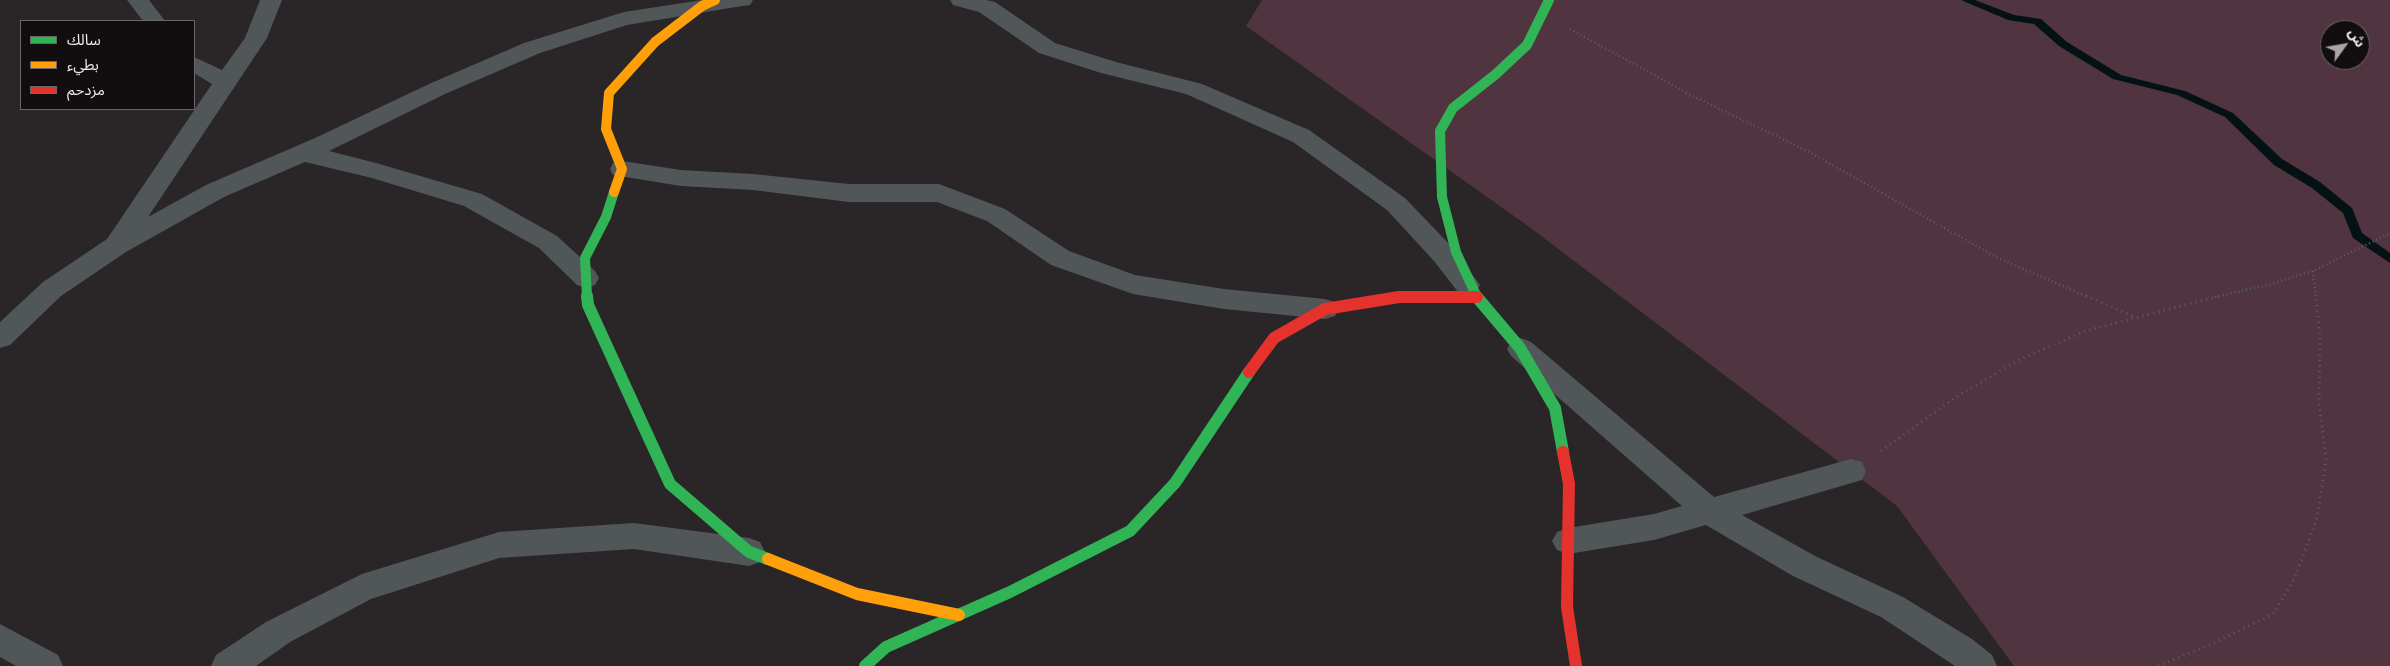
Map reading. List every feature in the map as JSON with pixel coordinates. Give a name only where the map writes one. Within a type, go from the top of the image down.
[{"type":"street","points":[[138,0],[153,20]]},
{"type":"street","points":[[117,245],[180,148],[256,38],[272,0]]},
{"type":"street","points":[[0,338],[52,289],[117,245],[215,191],[532,48],[624,19],[708,3],[742,0]]},
{"type":"street","points":[[961,0],[987,7],[1047,48],[1110,68],[1194,89],[1301,136],[1396,204],[1443,254],[1520,348],[1709,511],[1804,566],[1892,607],[1960,650],[1980,666]]},
{"type":"street","points":[[1477,297],[1456,252],[1442,197],[1440,130],[1453,108],[1496,74],[1527,45],[1549,0]]},
{"type":"street","points":[[708,3],[656,42],[609,93],[606,129],[622,169],[606,217],[585,258],[588,305],[670,484],[749,552]]},
{"type":"street","points":[[195,65],[226,82]]},
{"type":"street","points":[[302,153],[376,171],[473,200],[548,242],[586,278]]},
{"type":"street","points":[[622,169],[681,178],[754,182],[848,193],[940,193],[996,215],[1060,258],[1133,284],[1224,299],[1325,309],[1399,297],[1477,297]]},
{"type":"street","points":[[865,666],[886,647],[1010,592],[1130,531],[1175,483],[1227,403],[1274,338],[1325,309]]},
{"type":"street","points":[[1520,348],[1555,408],[1569,484],[1567,607],[1576,666]]},
{"type":"street","points":[[1568,541],[1654,527],[1851,471]]},
{"type":"street","points":[[228,666],[278,632],[362,588],[499,545],[634,536],[749,552],[857,594],[959,614]]},
{"type":"street","points":[[0,639],[46,666]]},
{"type":"path","points":[[1542,14],[1691,95],[1809,152],[1998,258],[2135,317]]},
{"type":"path","points":[[1851,471],[1959,395],[2019,360],[2085,331],[2271,284],[2313,271],[2390,233]]},
{"type":"path","points":[[2158,666],[2210,646],[2273,614],[2295,578],[2317,518],[2326,459],[2319,403],[2320,337],[2313,271]]},
{"type":"shaded area","points":[[1262,0],[2390,0],[2390,666],[2014,666],[1897,506],[1528,226],[1246,26]]},
{"type":"waterway","points":[[1966,0],[2012,18],[2037,21],[2063,44],[2117,77],[2181,93],[2229,115],[2278,162],[2316,185],[2348,211],[2357,235],[2390,259]]},
{"type":"traffic: fast","points":[[1549,0],[1527,45],[1496,74],[1453,108],[1440,131],[1442,197],[1456,252],[1477,297],[1520,348],[1555,408],[1563,452]]},
{"type":"traffic: fast","points":[[614,192],[606,217],[585,258],[588,305],[670,484],[749,552],[768,559]]},
{"type":"traffic: fast","points":[[865,666],[886,647],[1010,592],[1130,531],[1175,483],[1249,372]]},
{"type":"traffic: slow","points":[[614,192],[622,169],[606,129],[609,93],[655,42],[702,6],[715,0]]},
{"type":"traffic: slow","points":[[768,559],[857,594],[959,615]]},
{"type":"traffic: jam","points":[[1249,372],[1274,338],[1325,309],[1399,297],[1477,297]]},
{"type":"traffic: jam","points":[[1563,452],[1569,484],[1567,607],[1576,666]]}]
